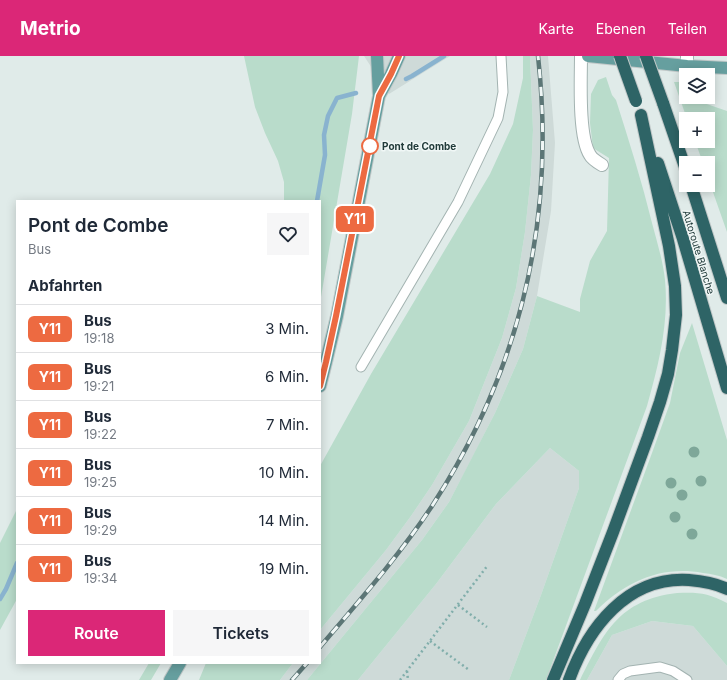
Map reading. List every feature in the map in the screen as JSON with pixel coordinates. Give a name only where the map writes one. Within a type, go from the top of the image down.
[{"type":"highway","name":"Autoroute Blanche","points":[[620,56],[666,184],[727,388]]},
{"type":"highway","points":[[646,56],[681,156]]},
{"type":"highway","points":[[553,680],[613,532],[648,437],[668,374],[672,350],[675,330],[675,286],[672,264],[641,115]]},
{"type":"highway","name":"Autoroute Blanche","points":[[693,192],[727,298]]},
{"type":"highway","points":[[569,680],[586,644],[599,624],[619,602],[631,594],[659,582],[685,580],[712,583],[727,589]]},
{"type":"main road","points":[[321,382],[336,316],[379,96],[377,56]]},
{"type":"main road","points":[[379,96],[399,56]]},
{"type":"main road","points":[[588,56],[687,61],[727,68]]},
{"type":"main road","points":[[170,680],[179,664]]},
{"type":"street","points":[[581,56],[580,82],[582,121],[585,141],[590,156],[602,165]]},
{"type":"lane","points":[[361,368],[458,202],[498,118],[503,92],[501,56]]},
{"type":"lane","points":[[618,680],[622,674],[630,671],[660,667],[673,671],[687,680]]},
{"type":"path","points":[[400,680],[488,565]]},
{"type":"path","points":[[458,605],[487,627]]},
{"type":"path","points":[[430,641],[469,670]]},
{"type":"path","points":[[407,671],[408,680]]},
{"type":"shaded area","points":[[364,56],[450,56],[389,94]]},
{"type":"shaded area","points":[[530,56],[548,56],[555,143],[551,211],[537,296],[523,349],[495,413],[449,502],[422,540],[321,663],[321,629],[386,550],[411,516],[432,485],[469,421],[502,338],[516,288],[525,232],[531,175],[533,130]]},
{"type":"shaded area","points":[[550,448],[579,471],[579,488],[509,680],[358,680],[436,584],[496,504]]},
{"type":"shaded area","points":[[652,621],[693,626],[727,666],[727,680],[587,680],[612,635]]},
{"type":"shaded area","points":[[292,664],[320,664],[307,680],[280,680]]},
{"type":"green space","points":[[244,56],[359,56],[352,114],[321,297],[321,200],[284,200],[284,182],[278,161],[255,107]]},
{"type":"green space","points":[[523,56],[530,56],[533,130],[531,175],[525,232],[516,288],[502,338],[469,421],[432,485],[386,550],[321,629],[321,464],[371,374],[490,174],[513,124],[523,78]]},
{"type":"green space","points":[[606,77],[612,95],[616,100],[644,192],[665,280],[666,312],[659,359],[647,406],[546,680],[509,680],[579,488],[579,471],[550,448],[496,504],[436,584],[358,680],[307,680],[422,540],[449,502],[495,413],[523,349],[537,296],[580,312],[580,299],[590,261],[607,231],[609,158],[593,148],[590,123],[591,94],[598,80]]},
{"type":"green space","points":[[674,82],[679,82],[679,96]]},
{"type":"green space","points":[[682,104],[707,104],[727,111],[727,232],[713,192],[715,192],[715,156],[700,156],[698,148],[715,148],[715,112],[685,112]]},
{"type":"green space","points":[[692,323],[727,440],[727,579],[715,575],[688,571],[673,571],[658,574],[632,584],[594,611],[670,403],[680,353]]},
{"type":"green space","points":[[16,511],[16,601],[0,630],[0,543]]},
{"type":"green space","points":[[677,593],[703,594],[727,603],[727,666],[693,626],[652,621],[612,635],[587,680],[580,680],[606,633],[627,611],[641,603],[657,597]]},
{"type":"green space","points":[[148,664],[160,664],[151,680],[139,680]]},
{"type":"green space","points":[[206,664],[292,664],[280,680],[199,680]]},
{"type":"waterway","points":[[406,79],[444,56]]},
{"type":"waterway","points":[[317,200],[325,155],[324,135],[328,116],[337,98],[356,93]]},
{"type":"waterway","points":[[0,599],[16,565]]},
{"type":"railway","points":[[321,646],[364,595],[419,525],[463,454],[489,401],[509,346],[525,290],[536,233],[542,175],[542,116],[538,56]]},
{"type":"railway","points":[[292,680],[306,664]]},
{"type":"bus line","name":"Y11","points":[[321,382],[336,316],[379,96],[399,56]]},
{"type":"place","name":"Pont de Combe","points":[[370,146]]}]
